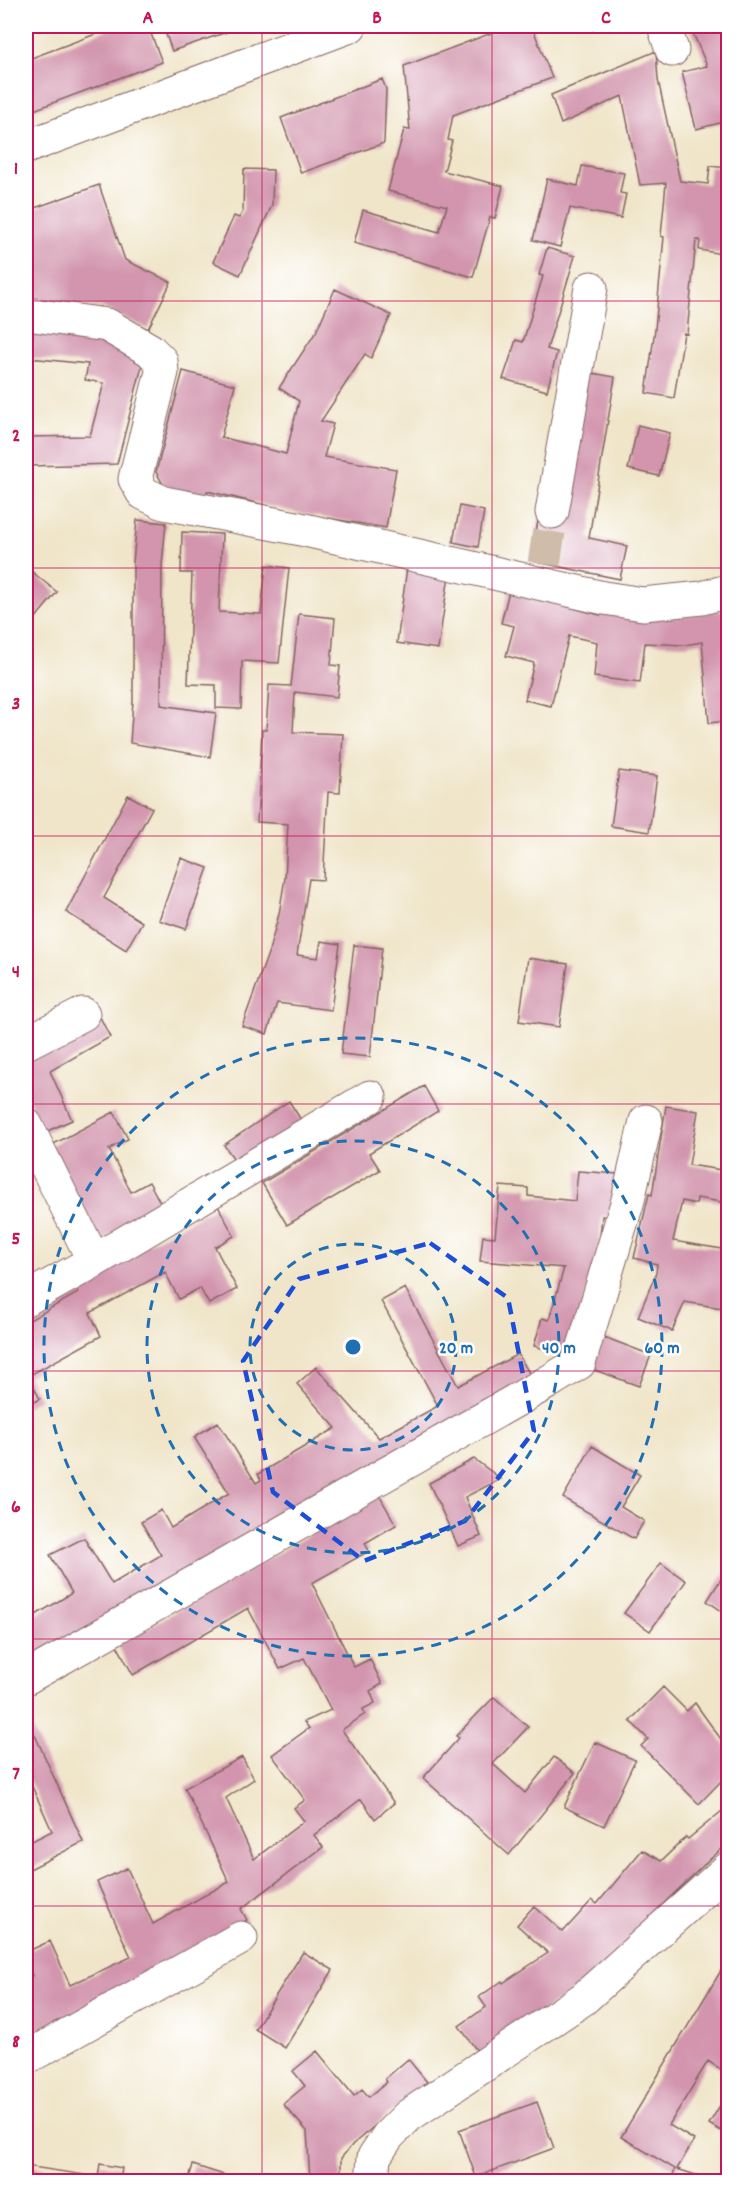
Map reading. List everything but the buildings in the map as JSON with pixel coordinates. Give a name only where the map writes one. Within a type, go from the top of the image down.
[{"type":"street","points":[[26,147],[350,26]]},
{"type":"street","points":[[552,512],[591,288]]},
{"type":"street","points":[[26,314],[107,325],[150,350],[160,361],[162,372],[135,479],[143,494],[164,503],[542,574],[604,598],[643,604],[702,598],[729,591]]},
{"type":"street","points":[[26,1043],[82,1014]]},
{"type":"street","points":[[26,1299],[370,1097]]},
{"type":"street","points":[[26,1678],[531,1392],[579,1362],[613,1253],[646,1121]]},
{"type":"street","points":[[26,1125],[94,1261]]},
{"type":"street","points":[[372,2181],[374,2157],[388,2136],[408,2116],[583,1999],[729,1869]]},
{"type":"street","points":[[26,2058],[241,1938]]},
{"type":"highlighted area","points":[[430,1243],[508,1298],[534,1431],[465,1521],[364,1561],[273,1492],[243,1361],[299,1279]]},
{"type":"tunnel","points":[[544,564],[552,512]]}]
